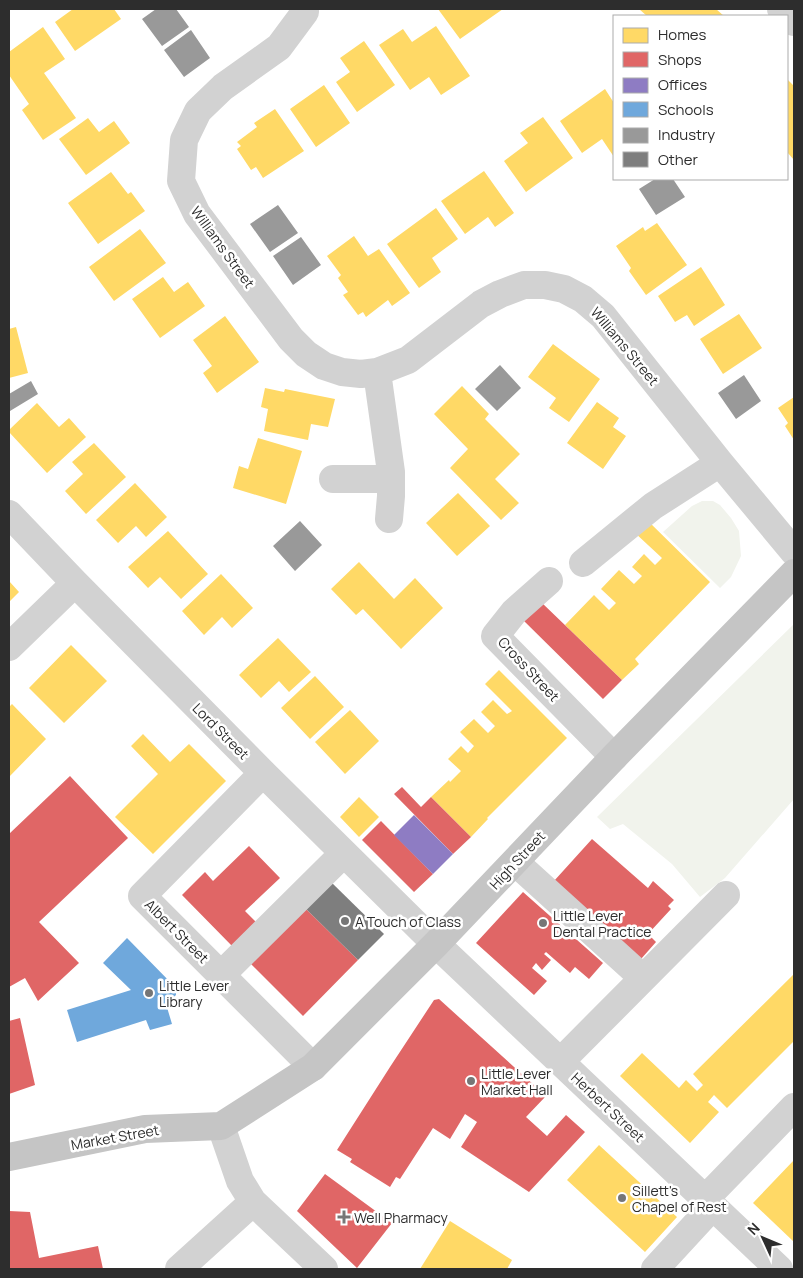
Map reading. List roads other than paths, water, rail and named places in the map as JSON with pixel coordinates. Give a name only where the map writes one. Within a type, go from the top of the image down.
[{"type":"main road","name":"High Street","points":[[222,1126],[313,1067],[436,944],[614,757],[794,573]]},
{"type":"main road","name":"Market Street","points":[[9,1157],[145,1129],[222,1126]]},
{"type":"street","name":"Williams Street","points":[[306,9],[279,47],[223,87],[198,111],[184,140],[181,181],[196,214],[292,339],[306,354],[324,366],[342,372],[361,374],[377,372],[408,360],[481,304],[500,294],[524,285],[545,285],[564,289],[583,299],[603,316],[720,463],[794,552]]},
{"type":"street","points":[[377,372],[390,472],[391,496],[389,519]]},
{"type":"street","points":[[583,563],[653,506],[720,463]]},
{"type":"street","points":[[334,479],[390,479]]},
{"type":"street","name":"Lord Street","points":[[9,514],[74,583],[436,944]]},
{"type":"street","name":"Cross Street","points":[[549,582],[514,612],[496,636],[614,757]]},
{"type":"street","points":[[9,647],[74,583]]},
{"type":"street","name":"Albert Street","points":[[263,773],[142,896],[313,1067]]},
{"type":"street","points":[[221,975],[344,852]]},
{"type":"street","points":[[515,862],[643,978]]},
{"type":"street","points":[[560,1062],[726,895]]},
{"type":"street","name":"Herbert Street","points":[[436,944],[779,1269]]},
{"type":"street","points":[[655,1269],[709,1203],[794,1107]]},
{"type":"street","points":[[222,1126],[240,1181],[253,1202],[324,1269]]},
{"type":"street","points":[[179,1269],[253,1202]]},
{"type":"place","name":"A Touch of Class","points":[[345,921]]},
{"type":"place","name":"Little Lever Dental Practice","points":[[543,923]]},
{"type":"place","name":"Little Lever Library","points":[[149,993]]},
{"type":"place","name":"Little Lever Market Hall","points":[[471,1081]]},
{"type":"place","name":"Sillett's Chapel of Rest","points":[[622,1198]]},
{"type":"place","name":"Well Pharmacy","points":[[344,1217]]}]
